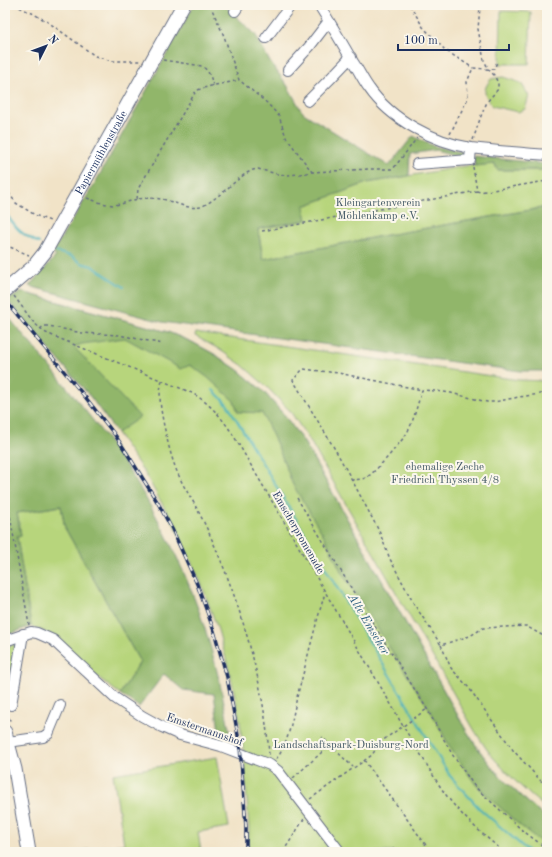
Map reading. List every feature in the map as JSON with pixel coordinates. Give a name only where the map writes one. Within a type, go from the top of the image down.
[{"type":"main road","name":"Papiermühlenstraße","points":[[9,293],[45,252],[183,5]]},
{"type":"main road","points":[[7,737],[15,769],[29,852]]},
{"type":"street","points":[[266,38],[291,5]]},
{"type":"street","points":[[319,5],[369,88],[380,102],[395,115],[422,131],[446,141],[471,148],[547,155]]},
{"type":"street","points":[[288,70],[329,21]]},
{"type":"street","points":[[308,101],[330,80],[350,57]]},
{"type":"street","points":[[417,164],[470,160],[471,148]]},
{"type":"street","points":[[10,705],[26,630]]},
{"type":"street","name":"Emstermannshof","points":[[5,641],[26,630],[53,640],[115,698],[142,716],[180,735],[221,746],[270,765],[278,771],[340,852]]},
{"type":"street","points":[[7,737],[44,737],[48,734],[60,705]]},
{"type":"path","points":[[14,5],[48,22],[95,56],[112,61],[145,60]]},
{"type":"path","points":[[210,5],[224,36],[239,80],[267,103],[279,116],[286,137],[312,172]]},
{"type":"path","points":[[410,5],[423,27],[445,50],[473,68],[489,70],[494,69],[497,62]]},
{"type":"path","points":[[471,148],[487,102],[498,89],[498,83],[484,60],[478,29],[479,5]]},
{"type":"path","points":[[162,60],[202,66],[207,69],[210,74],[213,86]]},
{"type":"path","points":[[446,141],[468,98],[467,82],[473,68]]},
{"type":"path","points":[[137,199],[138,189],[196,91],[239,80]]},
{"type":"path","points":[[85,197],[100,203],[114,205],[137,199],[159,199],[180,205],[199,207],[211,201],[241,177],[253,170],[258,169],[288,175],[312,172],[393,169],[422,131]]},
{"type":"path","points":[[470,160],[473,166],[477,191]]},
{"type":"path","points":[[262,231],[477,191],[480,192],[547,181]]},
{"type":"path","points":[[5,188],[16,203],[35,215],[54,223]]},
{"type":"path","points":[[5,245],[32,257]]},
{"type":"path","name":"Emscherpromenade","points":[[9,293],[34,323],[46,333],[192,393],[199,397],[217,413],[226,424],[435,779],[454,805],[504,852]]},
{"type":"path","points":[[40,329],[44,326],[49,326],[82,333],[119,335],[163,344]]},
{"type":"path","points":[[547,393],[487,402],[436,390],[422,390],[327,371],[302,370],[292,380],[336,451],[379,531],[390,559],[414,604],[441,645],[451,668],[469,688],[513,750],[547,786]]},
{"type":"path","points":[[162,381],[160,401],[165,428],[179,477],[196,507],[227,575],[244,626],[260,687],[267,728],[270,765]]},
{"type":"path","points":[[352,480],[366,478],[402,440],[410,426],[422,390]]},
{"type":"path","points":[[5,487],[26,630]]},
{"type":"path","points":[[297,498],[362,606],[427,709],[452,754],[475,787],[522,830],[547,849]]},
{"type":"path","points":[[270,765],[281,754],[289,732],[325,592]]},
{"type":"path","points":[[441,645],[470,636],[484,628],[526,626],[547,638]]},
{"type":"path","points":[[308,801],[372,755],[379,744],[427,709]]},
{"type":"path","points":[[322,737],[354,768]]},
{"type":"path","points":[[287,783],[330,745]]},
{"type":"path","points":[[364,760],[431,852]]},
{"type":"path","points":[[283,852],[309,812]]},
{"type":"path","points":[[393,848],[396,852]]},
{"type":"green space","points":[[194,5],[224,5],[255,34],[270,62],[287,85],[301,110],[305,114],[389,166],[413,136],[433,146],[465,153],[465,157],[436,150],[410,154],[409,176],[367,183],[304,206],[307,220],[258,229],[263,259],[387,235],[547,207],[547,371],[520,371],[162,322],[29,286],[56,256],[52,253],[95,183]]},
{"type":"green space","points":[[501,11],[531,12],[529,64],[500,64]]},
{"type":"green space","points":[[503,77],[521,83],[529,96],[525,109],[518,112],[492,106],[485,93],[486,87],[491,79]]},
{"type":"green space","points":[[473,156],[547,164],[547,170],[497,170],[495,164],[475,166]]},
{"type":"green space","name":"Kleingartenverein Möhlenkamp e.V.","points":[[495,164],[497,170],[547,170],[547,207],[387,235],[263,259],[258,229],[306,220],[303,206],[367,183],[466,166]]},
{"type":"green space","name":"Landschaftspark-Duisburg-Nord","points":[[22,292],[168,332],[192,342],[214,354],[238,370],[263,391],[285,416],[305,444],[466,730],[482,755],[506,782],[547,818],[547,852],[248,852],[249,828],[240,722],[231,677],[218,630],[201,583],[176,528],[144,472],[89,395],[7,300]]},
{"type":"green space","points":[[22,292],[168,332],[192,342],[214,354],[238,370],[263,391],[285,416],[305,444],[466,730],[482,755],[506,782],[547,818],[547,847],[517,823],[476,785],[451,749],[429,708],[342,573],[324,536],[293,485],[278,447],[262,413],[238,412],[234,401],[207,377],[190,365],[181,369],[125,338],[82,344],[74,347],[140,417],[117,433],[89,395],[7,300]]},
{"type":"green space","points":[[5,313],[73,395],[115,449],[155,514],[184,572],[206,632],[218,674],[232,744],[220,739],[214,694],[183,690],[164,674],[139,707],[120,694],[140,662],[65,528],[61,506],[17,513],[21,536],[17,537],[31,626],[5,636]]},
{"type":"green space","name":"ehemalige Zeche Friedrich Thyssen 4/8","points":[[196,333],[519,380],[547,381],[547,809],[504,770],[481,741],[310,441],[290,411],[267,387],[242,365],[217,348],[195,336]]},
{"type":"green space","points":[[61,506],[65,528],[140,662],[120,694],[90,671],[45,632],[31,626],[17,537],[21,536],[17,513]]},
{"type":"green space","points":[[14,644],[16,646],[14,662],[6,704],[5,648]]},
{"type":"green space","points":[[217,757],[229,827],[198,832],[201,852],[80,852],[124,844],[113,774]]},
{"type":"waterway","name":"Alte Emscher","points":[[5,212],[12,223],[19,230],[39,243]]},
{"type":"waterway","name":"Alte Emscher","points":[[56,252],[71,256],[81,263],[92,266],[124,287]]},
{"type":"waterway","name":"Alte Emscher","points":[[213,390],[227,404],[450,776],[479,808],[529,852]]},
{"type":"railway","points":[[5,300],[115,435],[158,503],[172,529],[197,584],[214,631],[227,677],[240,746],[246,827],[246,852]]}]
